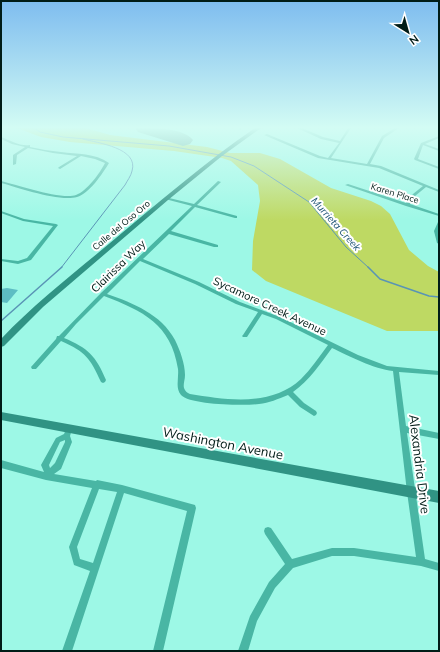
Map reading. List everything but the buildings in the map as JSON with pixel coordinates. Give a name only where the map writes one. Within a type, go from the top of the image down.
[{"type":"main road","name":"Calle del Oso Oro","points":[[1,344],[44,303],[166,198],[215,158]]},
{"type":"main road","name":"Washington Avenue","points":[[1,416],[67,432],[439,497]]},
{"type":"street","points":[[14,158],[14,164]]},
{"type":"street","points":[[60,168],[75,158]]},
{"type":"street","points":[[1,182],[54,194],[72,196],[81,195],[107,163],[92,158]]},
{"type":"street","points":[[369,164],[372,158]]},
{"type":"street","points":[[416,158],[439,168]]},
{"type":"street","points":[[329,159],[369,164],[387,169],[424,186],[439,191]]},
{"type":"street","name":"Clairissa Way","points":[[34,367],[59,338],[141,260],[219,182]]},
{"type":"street","points":[[1,187],[6,183]]},
{"type":"street","name":"Karen Place","points":[[347,185],[439,215]]},
{"type":"street","points":[[407,205],[414,194],[424,186]]},
{"type":"street","points":[[166,198],[236,217]]},
{"type":"street","points":[[1,212],[23,220],[56,225],[29,259],[18,263],[1,260]]},
{"type":"street","points":[[439,223],[436,231],[439,243]]},
{"type":"street","points":[[168,232],[216,246]]},
{"type":"street","name":"Sycamore Creek Avenue","points":[[141,260],[278,318],[356,358],[396,369],[439,373]]},
{"type":"street","points":[[104,294],[143,311],[160,324],[171,339],[178,356],[182,376],[181,388],[184,395],[189,398],[244,404],[273,398],[288,391],[306,378],[330,345]]},
{"type":"street","points":[[245,336],[261,312]]},
{"type":"street","points":[[59,338],[86,351],[93,358],[103,380]]},
{"type":"street","name":"Alexandria Drive","points":[[396,369],[421,562]]},
{"type":"street","points":[[288,391],[302,405],[314,414]]},
{"type":"street","points":[[404,430],[439,436]]},
{"type":"street","points":[[47,474],[45,465],[58,440],[67,432]]},
{"type":"street","points":[[47,474],[58,466],[69,442],[67,432]]},
{"type":"street","points":[[49,458],[60,460]]},
{"type":"street","points":[[1,464],[122,489],[192,508],[158,651]]},
{"type":"street","points":[[96,568],[77,562],[73,547],[98,484]]},
{"type":"street","points":[[67,651],[122,489]]},
{"type":"street","points":[[268,531],[290,564]]},
{"type":"street","points":[[243,651],[253,619],[272,585],[290,564],[332,552],[354,552],[421,562],[439,567]]},
{"type":"green space","points":[[223,158],[280,159],[331,188],[371,201],[381,206],[390,214],[409,250],[428,266],[439,272],[439,331],[387,331],[266,281],[252,270],[253,241],[260,201],[258,185],[231,161]]},
{"type":"waterway","points":[[61,268],[125,185],[132,171],[133,163],[130,158]]},
{"type":"waterway","name":"Murrieta Creek","points":[[235,158],[254,166],[309,202],[346,247],[369,268]]},
{"type":"waterway","points":[[1,321],[61,268]]},
{"type":"waterway","name":"Murrieta Creek","points":[[369,268],[380,279],[429,296],[439,297]]}]
